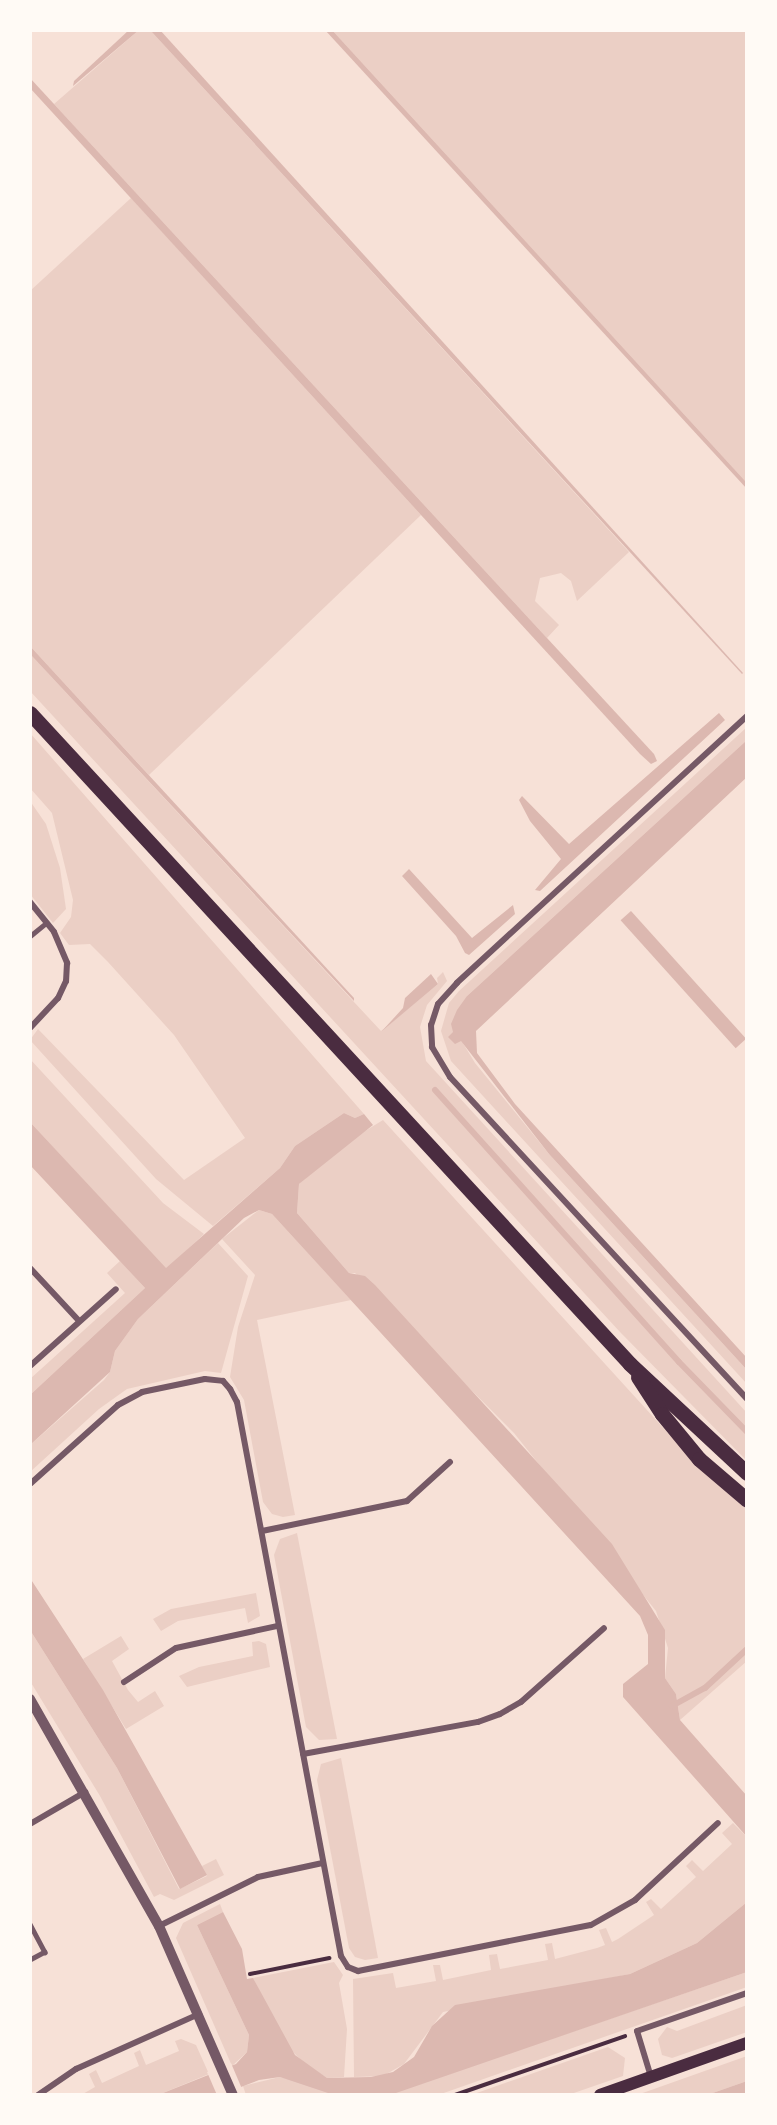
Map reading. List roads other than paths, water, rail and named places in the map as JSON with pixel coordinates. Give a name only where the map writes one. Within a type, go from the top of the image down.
[{"type":"main road","points":[[30,713],[630,1364],[747,1473]]},
{"type":"main road","points":[[630,1364],[662,1414],[699,1459],[747,1500]]},
{"type":"main road","points":[[600,2095],[747,2043]]},
{"type":"street","points":[[747,716],[457,983],[438,1004],[431,1025],[432,1047],[450,1077],[747,1399]]},
{"type":"street","points":[[30,902],[63,949],[66,981],[58,998],[30,1028]]},
{"type":"street","points":[[30,1268],[79,1321]]},
{"type":"street","points":[[30,1366],[116,1289]]},
{"type":"street","points":[[30,1484],[118,1405],[142,1392],[205,1379],[223,1382],[237,1402],[262,1531],[276,1626],[341,1956],[348,1967],[358,1971],[591,1924],[635,1900],[718,1823]]},
{"type":"street","points":[[262,1531],[408,1500],[450,1462]]},
{"type":"street","points":[[124,1682],[176,1648],[276,1626]]},
{"type":"street","points":[[303,1754],[478,1722],[500,1714],[521,1702],[604,1628]]},
{"type":"street","points":[[30,1699],[86,1791],[159,1926],[200,2014],[233,2095]]},
{"type":"street","points":[[30,1824],[86,1791]]},
{"type":"street","points":[[159,1926],[258,1877],[323,1863]]},
{"type":"street","points":[[651,2077],[637,2031],[747,1993]]},
{"type":"street","points":[[38,2095],[76,2069],[200,2014]]},
{"type":"lane","points":[[30,936],[46,922]]},
{"type":"lane","points":[[30,1924],[45,1952],[30,1959]]},
{"type":"waterway","points":[[435,1090],[679,1362],[747,1432]]},
{"type":"waterway","points":[[672,1706],[705,1688],[747,1649]]}]
